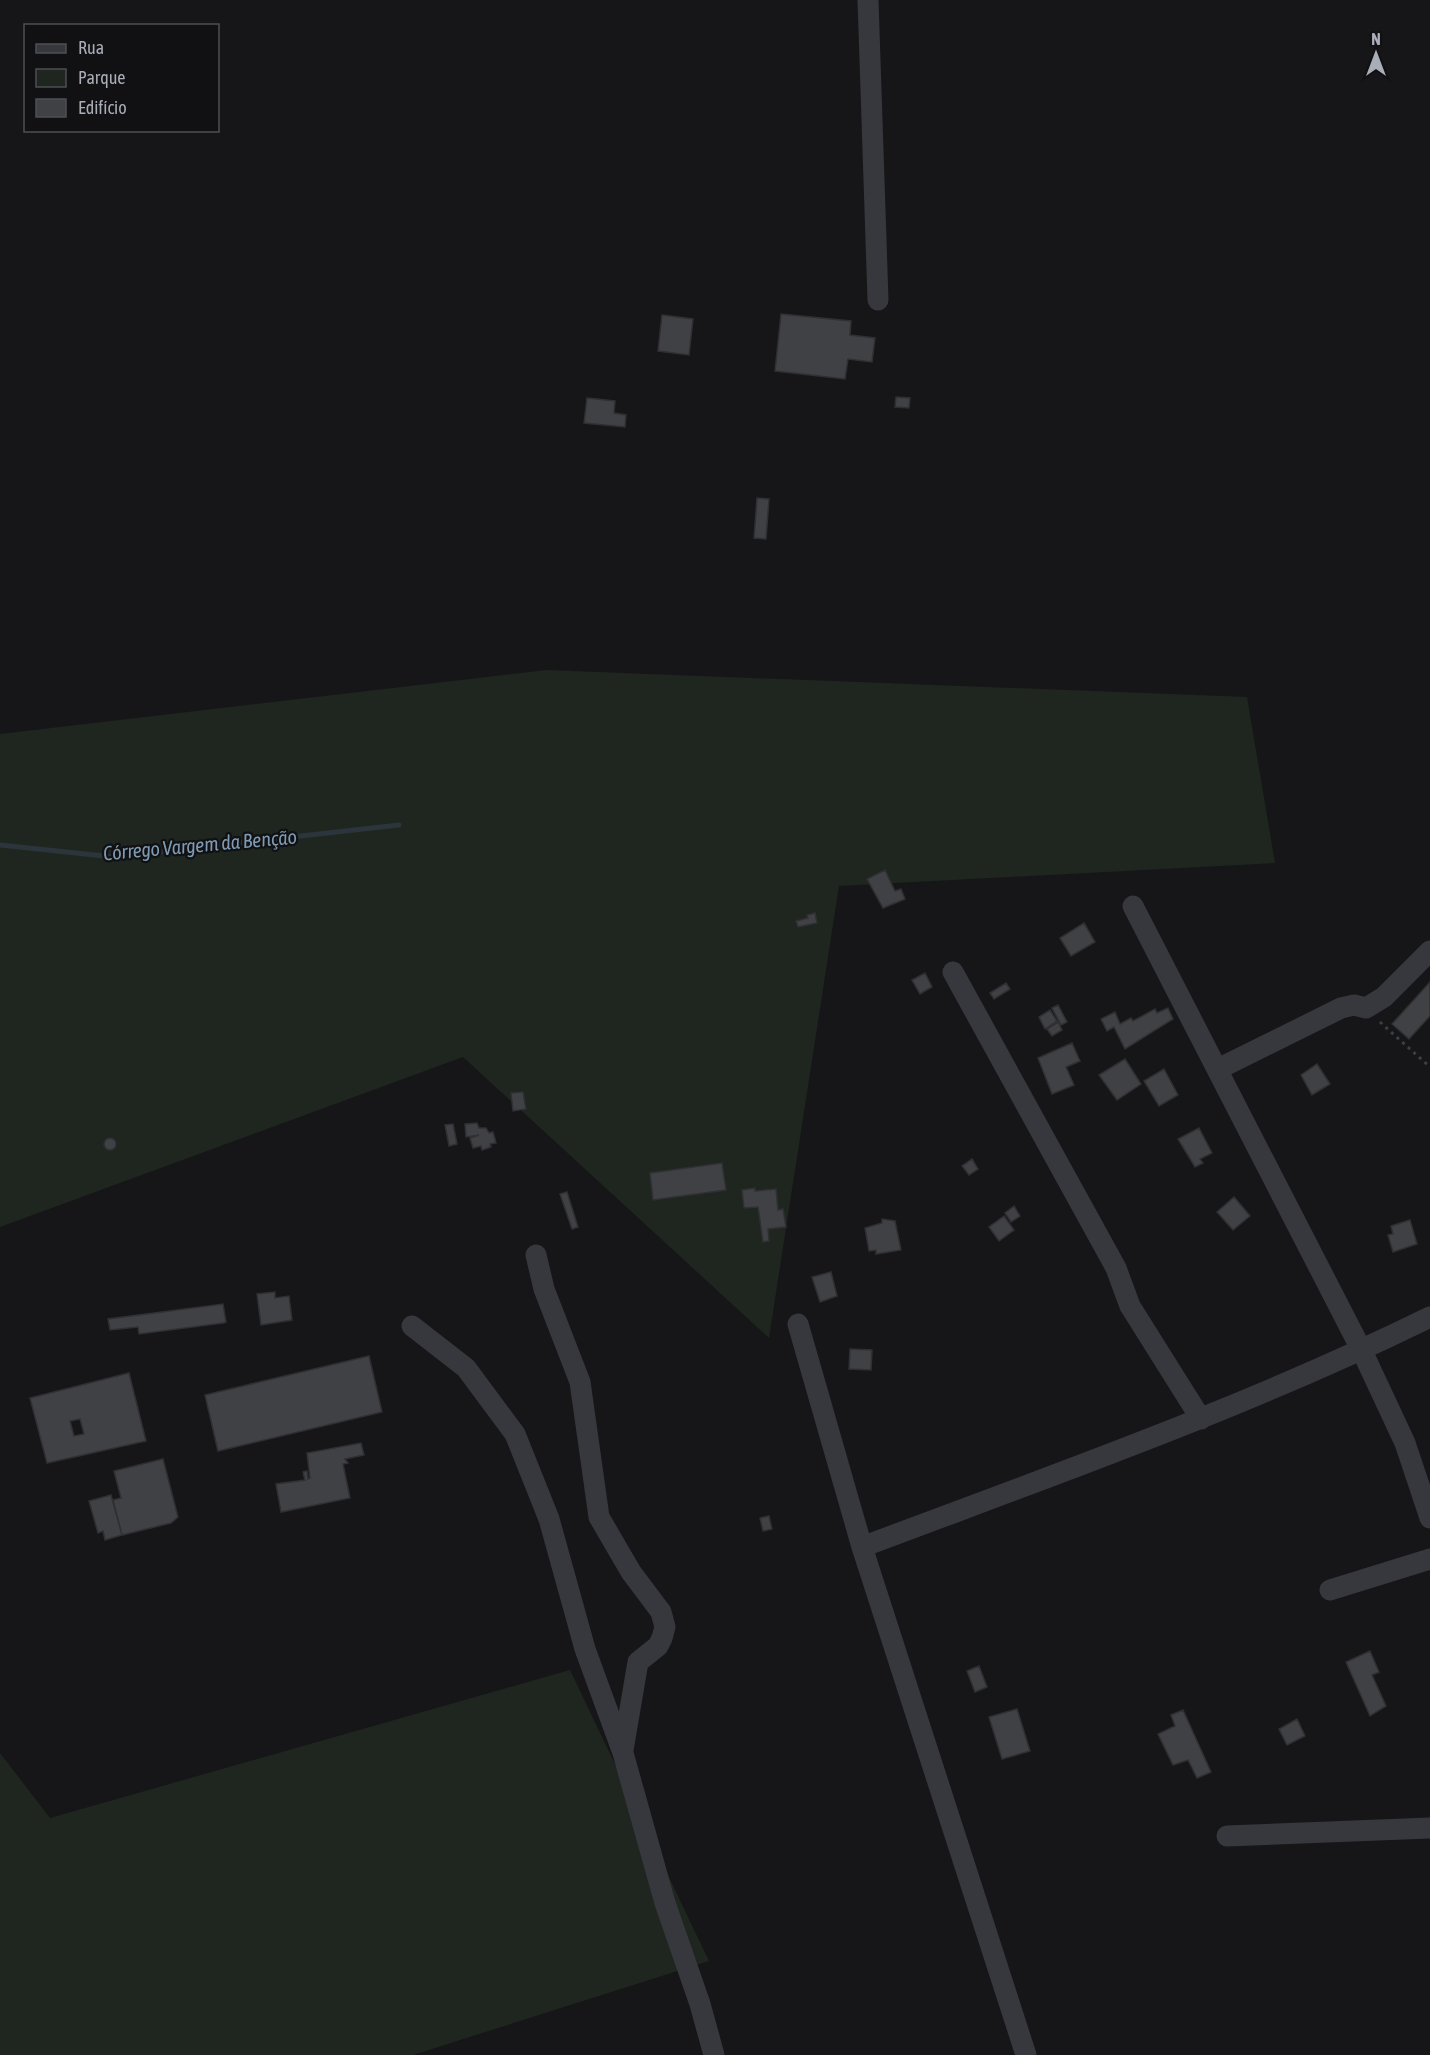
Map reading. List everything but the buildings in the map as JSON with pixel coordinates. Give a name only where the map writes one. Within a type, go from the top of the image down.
[{"type":"street","points":[[868,0],[878,300]]},
{"type":"street","points":[[1133,906],[1362,1350],[1405,1443],[1430,1518]]},
{"type":"street","points":[[1218,1069],[1341,1008],[1354,1005],[1366,1008],[1384,997],[1430,951]]},
{"type":"street","points":[[953,972],[1116,1268],[1130,1306],[1201,1419]]},
{"type":"street","points":[[536,1255],[544,1289],[580,1382],[599,1517],[631,1572],[661,1612],[665,1627],[658,1646],[638,1662],[623,1753]]},
{"type":"street","points":[[862,1547],[1201,1419],[1362,1350],[1430,1317]]},
{"type":"street","points":[[798,1324],[862,1547],[1026,2055]]},
{"type":"street","points":[[412,1326],[466,1368],[515,1434],[549,1519],[585,1649],[623,1753],[665,1903],[700,2004],[714,2055]]},
{"type":"street","points":[[1330,1590],[1430,1559]]},
{"type":"street","points":[[1227,1836],[1430,1828]]},
{"type":"path","points":[[1366,1008],[1402,1044],[1430,1067]]},
{"type":"green space","points":[[546,670],[1247,697],[1275,863],[839,886],[769,1338],[463,1057],[0,1227],[0,734]]},
{"type":"green space","points":[[570,1670],[709,1961],[413,2055],[0,2055],[0,1753],[50,1818]]},
{"type":"waterway","name":"Córrego Vargem da Benção","points":[[0,845],[114,857],[399,825]]}]
